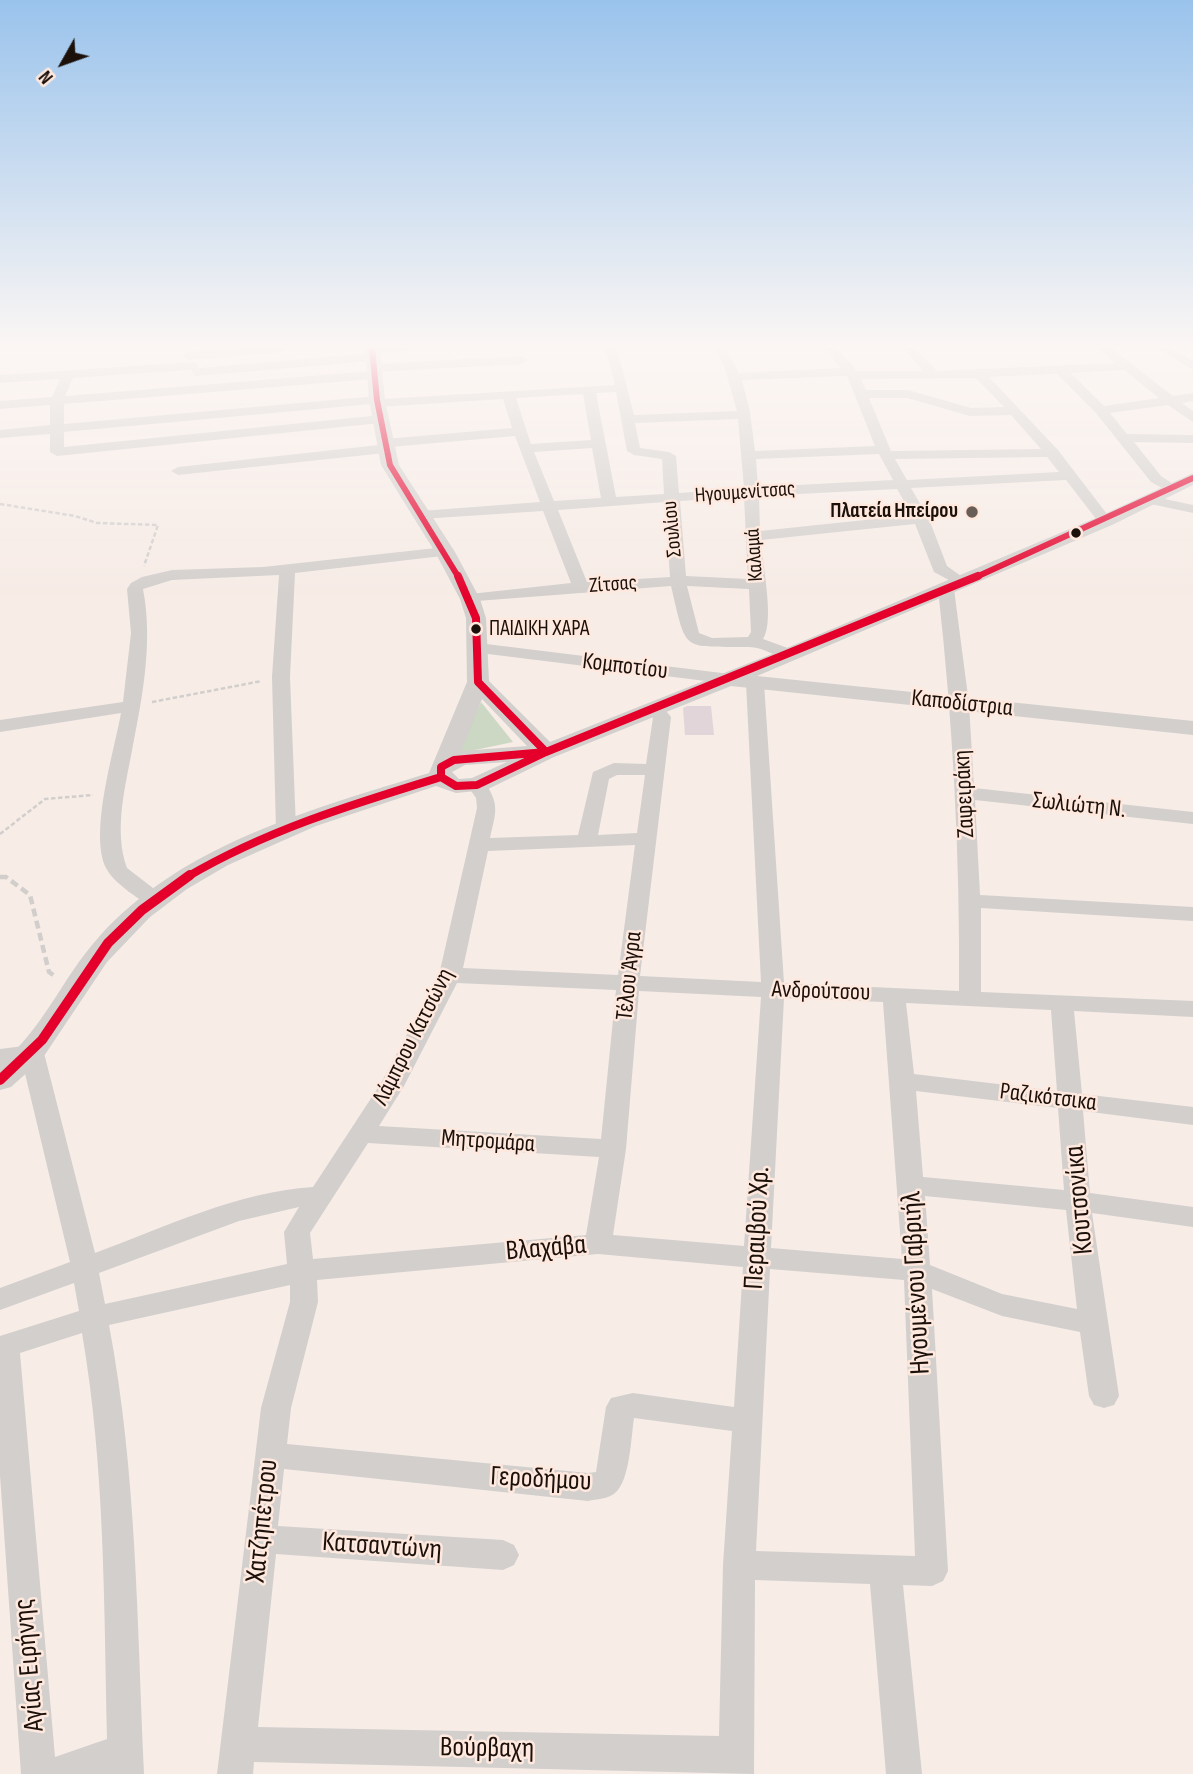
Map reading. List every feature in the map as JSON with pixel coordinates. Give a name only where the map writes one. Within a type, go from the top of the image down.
[{"type":"street","points":[[0,434],[35,431]]},
{"type":"street","points":[[55,431],[57,452],[235,431]]},
{"type":"street","points":[[188,431],[189,438]]},
{"type":"street","points":[[383,431],[390,466],[445,552],[470,599],[476,618],[478,682],[441,772]]},
{"type":"street","points":[[178,471],[520,431],[581,587]]},
{"type":"street","points":[[596,431],[609,501]]},
{"type":"street","name":"Σουλίου","points":[[631,431],[634,451],[669,457],[678,581],[691,635],[697,640],[737,643],[753,641]]},
{"type":"street","name":"Καλαμά","points":[[746,431],[759,632],[753,641]]},
{"type":"street","points":[[876,431],[921,519],[940,569],[953,585]]},
{"type":"street","points":[[1033,431],[1105,521]]},
{"type":"street","points":[[1117,431],[1156,480],[1188,482]]},
{"type":"street","points":[[1123,438],[1193,439]]},
{"type":"street","points":[[526,448],[598,444]]},
{"type":"street","points":[[749,455],[885,452],[1053,453]]},
{"type":"street","name":"Ηγουμενίτσας","points":[[421,514],[903,483],[1068,476]]},
{"type":"street","points":[[441,772],[456,786],[477,785],[545,752],[743,681],[790,655],[1105,521],[1188,482]]},
{"type":"street","points":[[1151,500],[1193,509]]},
{"type":"street","points":[[753,536],[921,519]]},
{"type":"street","points":[[155,900],[118,870],[111,847],[140,620],[135,589],[145,582],[166,577],[238,574],[377,557],[445,552]]},
{"type":"street","points":[[286,568],[281,677],[286,829]]},
{"type":"street","name":"Ζίτσας","points":[[470,599],[581,587],[678,581],[757,584]]},
{"type":"street","name":"Ζαφειράκη","points":[[953,585],[970,901],[970,1000]]},
{"type":"street","points":[[753,641],[790,655]]},
{"type":"street","name":"Κομποτίου","points":[[478,649],[743,681]]},
{"type":"street","name":"Καποδίστρια","points":[[743,681],[1193,728]]},
{"type":"street","name":"Περαιβού Χρ.","points":[[736,1764],[739,1565],[773,990],[743,681]]},
{"type":"street","points":[[478,682],[545,752]]},
{"type":"street","points":[[0,726],[131,706]]},
{"type":"street","name":"Τέλου Άγρα","points":[[598,1244],[613,1149],[628,982],[662,717],[656,710]]},
{"type":"street","points":[[0,1080],[32,1053],[108,943],[155,900],[239,849],[441,772],[461,758],[545,752]]},
{"type":"street","points":[[587,840],[600,776],[614,769],[655,770]]},
{"type":"street","name":"Λάμπρου Κατσώνη","points":[[303,1271],[296,1249],[298,1231],[393,1086],[450,975],[487,808],[486,798],[477,785]]},
{"type":"street","name":"Σωλιώτη Ν.","points":[[965,793],[1193,818]]},
{"type":"street","points":[[478,845],[646,839]]},
{"type":"street","points":[[970,901],[1193,914]]},
{"type":"street","name":"Ανδρούτσου","points":[[450,975],[1193,1009]]},
{"type":"street","name":"Ηγουμένου Γαβριήλ","points":[[885,1568],[932,1571],[918,1271],[904,1081],[894,995]]},
{"type":"street","name":"Κουτσονίκα","points":[[1062,1004],[1072,1101],[1078,1201],[1104,1395]]},
{"type":"street","points":[[0,1058],[10,1054],[32,1053]]},
{"type":"street","points":[[32,1053],[96,1317],[115,1467],[125,1762],[58,1774]]},
{"type":"street","name":"Ραζικότσικα","points":[[904,1081],[1193,1116]]},
{"type":"street","name":"Μητρομάρα","points":[[363,1134],[613,1149]]},
{"type":"street","points":[[912,1185],[1078,1201],[1193,1217]]},
{"type":"street","points":[[0,1299],[234,1212],[291,1198],[321,1196]]},
{"type":"street","name":"Βλαχάβα","points":[[2,1347],[96,1317],[303,1271],[598,1244],[918,1271],[966,1294],[1012,1309],[1049,1318],[1092,1321]]},
{"type":"street","name":"Χατζηπέτρου","points":[[236,1759],[276,1408],[304,1302],[303,1271]]},
{"type":"street","name":"Αγίας Ειρήνης","points":[[2,1347],[39,1774]]},
{"type":"street","name":"Γεροδήμου","points":[[271,1455],[588,1488],[603,1485],[610,1476],[621,1407],[633,1405],[747,1421]]},
{"type":"street","name":"Κατσαντώνη","points":[[261,1539],[503,1555]]},
{"type":"street","points":[[739,1565],[885,1568],[904,1774]]},
{"type":"street","name":"Βούρβαχη","points":[[236,1759],[736,1764]]},
{"type":"path","points":[[0,504],[75,516],[97,523],[159,524],[140,577],[145,582]]},
{"type":"path","points":[[131,706],[281,677]]},
{"type":"path","points":[[0,834],[45,799],[116,793]]},
{"type":"path","points":[[0,877],[6,877],[30,895],[49,972],[74,991]]},
{"type":"green space","points":[[481,702],[513,742],[456,754]]},
{"type":"building","points":[[711,706],[714,735],[685,735],[683,708]]},
{"type":"transit line","points":[[383,431],[390,465],[445,552],[470,599],[476,618],[478,682],[546,752]]},
{"type":"transit line","points":[[546,752],[791,655],[953,587],[1193,478]]},
{"type":"transit line","points":[[546,752],[477,785],[456,786],[441,777],[441,767],[454,760],[546,752]]},
{"type":"transit line","points":[[0,1080],[42,1040],[108,943],[142,910],[179,882],[219,858],[306,820],[441,777]]},
{"type":"place","name":"Πλατεία Ηπείρου","points":[[972,512]]},
{"type":"place","name":"ΠΑΙΔΙΚΗ ΧΑΡΑ","points":[[476,629]]}]
